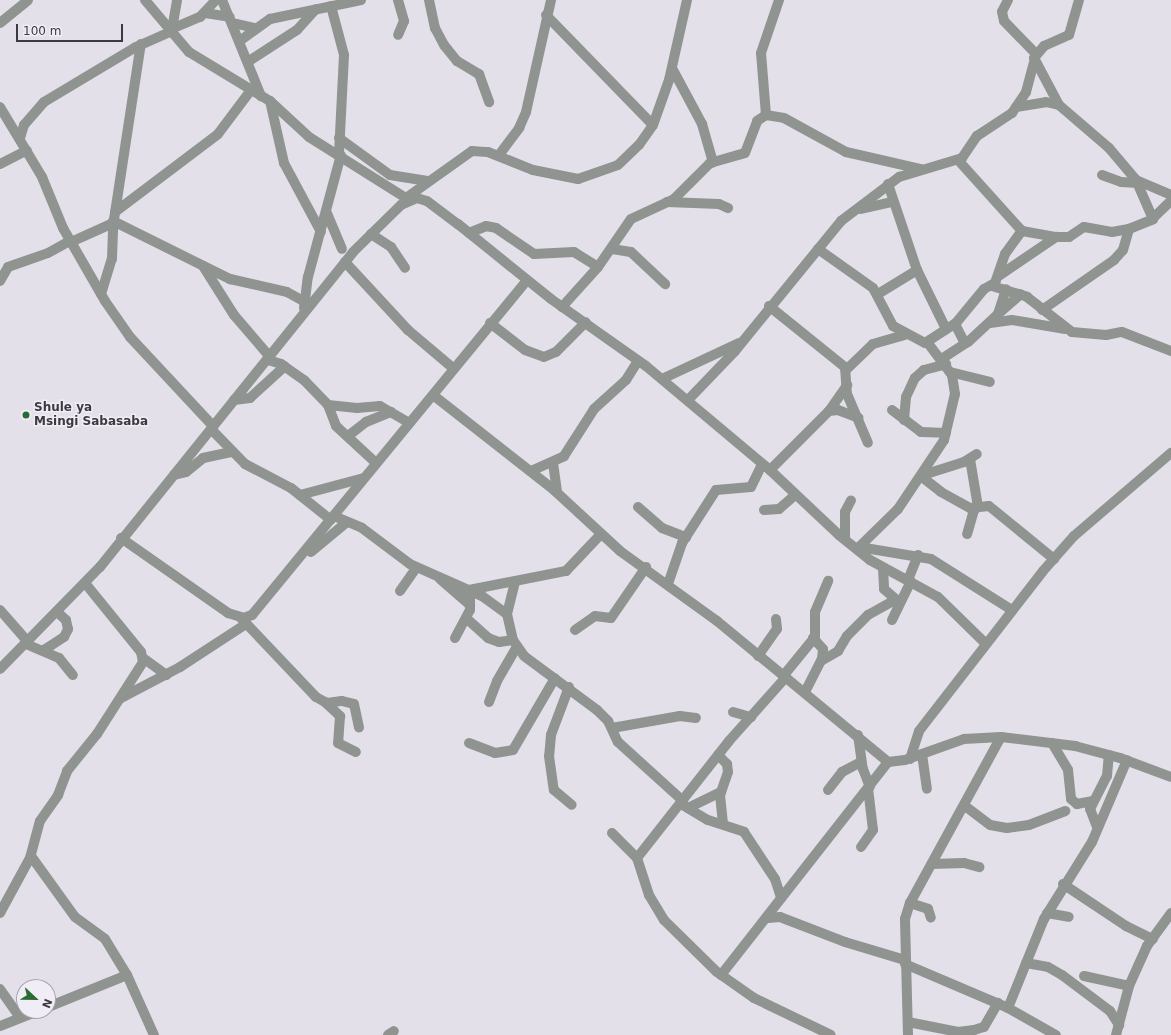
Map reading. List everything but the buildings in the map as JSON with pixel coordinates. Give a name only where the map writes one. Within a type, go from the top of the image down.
[{"type":"street","points":[[0,23],[28,0]]},
{"type":"street","points":[[145,0],[189,52],[270,101],[309,137],[408,199],[427,201],[526,280],[562,307],[586,322],[688,400],[766,467],[845,539],[883,568],[909,580],[960,614],[985,643]]},
{"type":"street","points":[[170,31],[177,0]]},
{"type":"street","points":[[241,40],[255,28],[270,19],[361,0]]},
{"type":"street","points":[[398,0],[404,21],[398,35]]},
{"type":"street","points":[[429,0],[435,28],[444,45],[458,60],[479,74],[489,102]]},
{"type":"street","points":[[499,156],[519,128],[526,112],[546,15],[551,0]]},
{"type":"street","points":[[0,669],[85,583],[269,359],[304,307],[371,234],[428,181],[467,152],[480,150],[539,171],[578,178],[589,177],[618,165],[639,145],[653,125],[672,68],[687,0]]},
{"type":"street","points":[[766,115],[761,53],[779,0]]},
{"type":"street","points":[[1008,0],[1002,12],[1004,20],[1035,58],[1058,105],[1108,148],[1137,182],[1153,219]]},
{"type":"street","points":[[688,400],[741,342],[769,306],[841,221],[859,209],[888,184],[923,169],[958,160],[978,136],[1001,122],[1016,107],[1026,92],[1035,58],[1044,46],[1069,36],[1079,0]]},
{"type":"street","points":[[20,138],[24,125],[44,102],[141,44],[170,31],[216,4]]},
{"type":"street","points":[[216,4],[231,20],[241,40],[261,96]]},
{"type":"street","points":[[216,4],[231,20],[255,28]]},
{"type":"street","points":[[304,307],[340,155],[344,55],[331,6]]},
{"type":"street","points":[[249,61],[297,30],[316,9]]},
{"type":"street","points":[[546,15],[653,125]]},
{"type":"street","points":[[101,294],[112,259],[114,219],[141,44]]},
{"type":"street","points":[[672,68],[702,124],[713,162]]},
{"type":"street","points":[[0,281],[8,267],[48,253],[114,219],[218,134],[251,90]]},
{"type":"street","points":[[270,101],[284,163],[321,233],[342,249]]},
{"type":"street","points":[[1016,107],[1046,102],[1058,105]]},
{"type":"street","points":[[0,107],[27,150],[71,241],[101,294],[130,337],[232,452],[245,464],[300,495],[332,518],[347,522],[417,566],[470,590],[507,614]]},
{"type":"street","points":[[562,307],[598,267],[636,214],[667,202],[713,162],[746,153],[757,121],[766,115],[784,118],[846,152],[923,169]]},
{"type":"street","points":[[340,138],[390,175],[428,181]]},
{"type":"street","points":[[0,164],[27,150]]},
{"type":"street","points":[[958,160],[1022,231],[1056,237],[1069,237],[1084,227],[1112,232],[1129,229],[1153,219],[1171,201]]},
{"type":"street","points":[[1102,175],[1121,182],[1137,182],[1171,195]]},
{"type":"street","points":[[888,184],[892,202],[917,270],[951,326],[965,344]]},
{"type":"street","points":[[667,202],[718,204],[728,208]]},
{"type":"street","points":[[859,209],[892,202]]},
{"type":"street","points":[[326,210],[346,260],[408,330],[453,368]]},
{"type":"street","points":[[114,219],[202,266],[238,282],[287,292],[304,307]]},
{"type":"street","points":[[469,233],[486,226],[496,228],[534,254],[574,252],[598,267]]},
{"type":"street","points":[[1042,310],[1114,260],[1123,250],[1129,229]]},
{"type":"street","points":[[1000,276],[1004,254],[1022,231]]},
{"type":"street","points":[[371,234],[391,247],[405,268]]},
{"type":"street","points":[[927,342],[951,326],[984,289],[992,286],[1000,276],[1056,237]]},
{"type":"street","points":[[612,249],[632,252],[665,284]]},
{"type":"street","points":[[818,249],[858,274],[878,294],[888,318],[905,334],[927,342],[946,365],[955,394],[946,433],[923,476],[898,509],[858,548]]},
{"type":"street","points":[[202,266],[234,315],[269,359],[285,366],[328,405],[336,426],[376,463]]},
{"type":"street","points":[[878,294],[917,270]]},
{"type":"street","points":[[120,698],[166,675],[252,615],[304,555],[376,463],[526,280]]},
{"type":"street","points":[[992,286],[1021,294],[1065,329]]},
{"type":"street","points":[[998,314],[1006,289]]},
{"type":"street","points":[[946,365],[965,344],[1021,294]]},
{"type":"street","points":[[769,306],[847,369]]},
{"type":"street","points":[[990,323],[1012,320],[1094,334],[1122,332],[1171,351]]},
{"type":"street","points":[[490,323],[525,350],[544,357],[556,352],[586,322]]},
{"type":"street","points":[[868,443],[859,418],[850,401],[847,385],[847,369],[873,344],[905,334]]},
{"type":"street","points":[[662,379],[741,342]]},
{"type":"street","points":[[531,471],[552,464],[570,449],[583,424],[626,380],[638,361]]},
{"type":"street","points":[[904,420],[906,397],[914,378],[924,370],[946,365],[990,382]]},
{"type":"street","points":[[234,400],[250,398],[285,366]]},
{"type":"street","points":[[668,584],[675,557],[716,490],[751,487],[766,467],[828,412],[847,385]]},
{"type":"street","points":[[433,395],[557,492],[601,534],[646,567],[785,676],[858,735],[888,762]]},
{"type":"street","points":[[328,405],[357,408],[380,406],[409,423]]},
{"type":"street","points":[[828,412],[838,410],[859,418]]},
{"type":"street","points":[[892,410],[921,432],[946,433]]},
{"type":"street","points":[[348,436],[366,422],[391,412]]},
{"type":"street","points":[[202,440],[221,438]]},
{"type":"street","points":[[174,475],[186,472],[203,458],[232,452]]},
{"type":"street","points":[[910,759],[919,731],[985,643],[1054,559],[1074,536],[1171,453]]},
{"type":"street","points":[[923,476],[973,456],[975,514],[967,534]]},
{"type":"street","points":[[552,464],[557,492]]},
{"type":"street","points":[[923,476],[936,489],[974,507],[989,506],[1054,559]]},
{"type":"street","points":[[300,495],[364,478]]},
{"type":"street","points":[[764,510],[779,509],[795,495]]},
{"type":"street","points":[[845,539],[845,512],[851,500]]},
{"type":"street","points":[[638,507],[662,528],[686,537]]},
{"type":"street","points":[[304,555],[347,522]]},
{"type":"street","points":[[470,590],[566,572],[601,534]]},
{"type":"street","points":[[121,538],[202,597],[243,621],[304,688],[325,702],[340,716],[338,743],[356,752]]},
{"type":"street","points":[[858,548],[918,555],[960,575],[1012,610]]},
{"type":"street","points":[[892,620],[897,601],[909,580],[918,555]]},
{"type":"street","points":[[400,592],[417,566]]},
{"type":"street","points":[[575,630],[595,616],[611,618],[646,567]]},
{"type":"street","points":[[883,568],[884,589],[897,601]]},
{"type":"street","points":[[438,576],[470,605]]},
{"type":"street","points":[[489,702],[497,681],[515,644],[507,614],[516,581]]},
{"type":"street","points":[[637,858],[684,804],[718,755],[785,676],[813,638],[817,605],[828,581]]},
{"type":"street","points":[[85,583],[143,658],[166,675]]},
{"type":"street","points":[[455,638],[466,618],[470,605],[470,590]]},
{"type":"street","points":[[821,661],[838,651],[847,636],[868,615],[897,601]]},
{"type":"street","points":[[0,610],[27,643],[59,658],[73,675]]},
{"type":"street","points":[[44,650],[64,637],[68,629],[66,620],[57,612]]},
{"type":"street","points":[[466,618],[488,638],[499,642],[515,644],[555,678],[569,687],[597,710],[612,728],[624,750],[684,804],[723,824],[737,827],[750,838],[775,880],[781,898]]},
{"type":"street","points":[[758,656],[777,629],[776,619]]},
{"type":"street","points":[[805,692],[821,661],[823,649],[813,638]]},
{"type":"street","points":[[0,913],[31,856],[40,820],[58,795],[67,771],[141,670],[143,658]]},
{"type":"street","points":[[469,743],[495,753],[513,750],[555,678]]},
{"type":"street","points":[[569,687],[551,735],[549,756],[554,790],[572,805]]},
{"type":"street","points":[[325,702],[354,704],[359,727]]},
{"type":"street","points":[[732,712],[751,717]]},
{"type":"street","points":[[612,728],[680,716],[696,718]]},
{"type":"street","points":[[858,735],[861,762],[869,787],[873,830],[861,847]]},
{"type":"street","points":[[908,1035],[905,919],[910,903],[965,806],[1001,737]]},
{"type":"street","points":[[721,975],[768,918],[781,898],[888,762],[910,759],[964,739],[1001,737],[1052,743],[1109,755],[1127,760],[1171,777]]},
{"type":"street","points":[[1052,743],[1068,770],[1071,799],[1078,804],[1092,801]]},
{"type":"street","points":[[922,754],[927,789]]},
{"type":"street","points":[[718,755],[727,764],[728,772],[721,792],[723,824]]},
{"type":"street","points":[[1098,827],[1091,815],[1092,801],[1106,776],[1109,755]]},
{"type":"street","points":[[1008,1008],[1047,913],[1063,884],[1092,842],[1127,760]]},
{"type":"street","points":[[828,790],[842,772],[861,762]]},
{"type":"street","points":[[684,804],[721,792]]},
{"type":"street","points":[[965,806],[990,825],[1007,828],[1029,825],[1066,811]]},
{"type":"street","points":[[612,833],[637,858],[649,895],[664,920],[721,975],[754,998],[830,1035]]},
{"type":"street","points":[[31,856],[75,917],[106,939],[127,975],[154,1035]]},
{"type":"street","points":[[932,864],[964,863],[979,867]]},
{"type":"street","points":[[1063,884],[1126,926],[1153,939]]},
{"type":"street","points":[[910,903],[928,909],[931,918]]},
{"type":"street","points":[[1047,913],[1069,917]]},
{"type":"street","points":[[1118,1030],[1129,986],[1153,939],[1171,913]]},
{"type":"street","points":[[768,918],[780,917],[845,942],[905,962],[1008,1008],[1052,1034]]},
{"type":"street","points":[[1026,963],[1048,967],[1062,974],[1106,1007],[1118,1030]]},
{"type":"street","points":[[56,1004],[127,975]]},
{"type":"street","points":[[1084,976],[1129,986]]},
{"type":"street","points":[[0,989],[16,1012]]},
{"type":"street","points":[[908,1022],[958,1032],[974,1030],[984,1027],[998,1004]]},
{"type":"street","points":[[0,1026],[18,1019]]},
{"type":"place","name":"Shule ya Msingi Sabasaba","points":[[26,415]]}]
